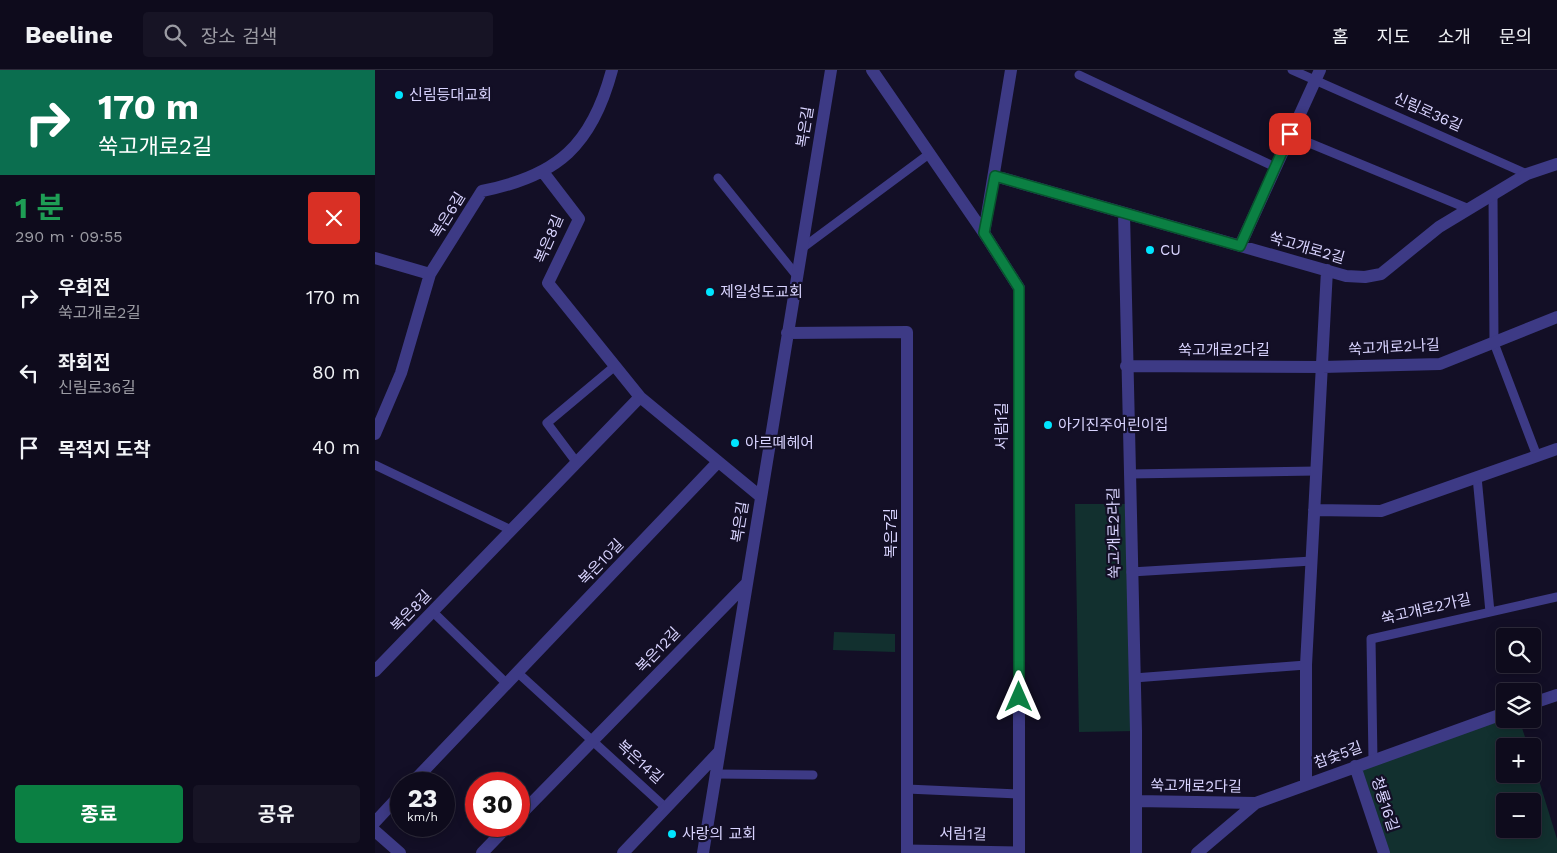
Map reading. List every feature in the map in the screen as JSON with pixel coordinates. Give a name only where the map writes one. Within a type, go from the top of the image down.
[{"type":"street","name":"복은6길","points":[[375,434],[401,373],[430,274],[483,191],[524,181],[563,159],[580,142],[603,99],[612,70]]},
{"type":"street","name":"복은길","points":[[703,853],[831,70]]},
{"type":"street","points":[[872,70],[984,233]]},
{"type":"street","points":[[984,233],[995,176],[1011,70]]},
{"type":"street","points":[[1240,246],[1317,75]]},
{"type":"street","name":"쑥고개로2길","points":[[995,176],[1346,276],[1365,277],[1381,274],[1396,264],[1439,227],[1493,194],[1527,174],[1557,164]]},
{"type":"street","name":"복은8길","points":[[543,172],[579,219],[548,282],[640,397],[761,497]]},
{"type":"street","name":"쑥고개로2라길","points":[[1124,213],[1136,853]]},
{"type":"street","name":"서림1길","points":[[984,233],[1019,288],[1019,852]]},
{"type":"street","points":[[375,258],[430,274]]},
{"type":"street","points":[[1306,784],[1307,665],[1327,270]]},
{"type":"street","name":"쑥고개로2나길","points":[[1322,367],[1440,364],[1557,317]]},
{"type":"street","name":"복은7길","points":[[787,333],[907,332],[907,851]]},
{"type":"street","name":"쑥고개로2다길","points":[[1126,366],[1322,367]]},
{"type":"street","name":"복은8길","points":[[375,671],[640,397]]},
{"type":"street","points":[[1314,510],[1381,511],[1557,449]]},
{"type":"street","name":"복은10길","points":[[422,772],[718,462]]},
{"type":"street","name":"복은12길","points":[[530,805],[747,583]]},
{"type":"street","points":[[1541,701],[1557,695]]},
{"type":"street","name":"참숯5길","points":[[1197,853],[1255,803],[1496,716]]},
{"type":"street","name":"복은14길","points":[[623,853],[719,752]]},
{"type":"street","name":"청룡16길","points":[[1355,766],[1384,853]]},
{"type":"street","name":"쑥고개로2다길","points":[[1136,801],[1255,803]]},
{"type":"street","points":[[375,822],[390,806]]},
{"type":"street","points":[[375,831],[400,853]]},
{"type":"street","points":[[482,853],[497,837]]},
{"type":"lane","name":"신림로36길","points":[[1292,70],[1317,75],[1527,174]]},
{"type":"lane","points":[[1079,75],[1275,168]]},
{"type":"lane","points":[[1290,134],[1469,209]]},
{"type":"lane","points":[[801,249],[929,154]]},
{"type":"lane","points":[[717,178],[797,276]]},
{"type":"lane","points":[[1493,194],[1494,343],[1537,456]]},
{"type":"lane","points":[[577,463],[547,423],[615,366]]},
{"type":"lane","points":[[375,465],[511,530]]},
{"type":"lane","points":[[1129,474],[1316,471]]},
{"type":"lane","name":"쑥고개로2가길","points":[[1477,477],[1490,612]]},
{"type":"lane","points":[[1131,572],[1312,561]]},
{"type":"lane","name":"쑥고개로2가길","points":[[1373,760],[1371,639],[1557,597]]},
{"type":"lane","points":[[433,612],[507,683]]},
{"type":"lane","points":[[1134,678],[1307,665]]},
{"type":"lane","points":[[517,672],[592,741]]},
{"type":"lane","name":"복은14길","points":[[592,741],[666,808]]},
{"type":"lane","points":[[715,774],[813,774]]},
{"type":"lane","points":[[907,789],[1019,794]]},
{"type":"lane","name":"서림1길","points":[[907,851],[1019,852]]},
{"type":"green space","points":[[1075,504],[1130,504],[1136,731],[1079,732]]},
{"type":"green space","points":[[834,632],[895,634],[895,652],[833,650]]},
{"type":"green space","points":[[1496,722],[1496,728],[1522,728],[1525,738],[1496,738],[1496,783],[1540,783],[1557,839],[1557,853],[1384,853],[1355,766]]},
{"type":"place","name":"신림등대교회","points":[[399,95]]},
{"type":"place","name":"CU","points":[[1150,250]]},
{"type":"place","name":"제일성도교회","points":[[710,292]]},
{"type":"place","name":"아기진주어린이집","points":[[1048,425]]},
{"type":"place","name":"아르떼헤어","points":[[735,443]]},
{"type":"place","name":"사랑의 교회","points":[[672,834]]},
{"type":"route","points":[[1019,697],[1019,288],[984,233],[995,176],[1240,246],[1290,134]]}]
